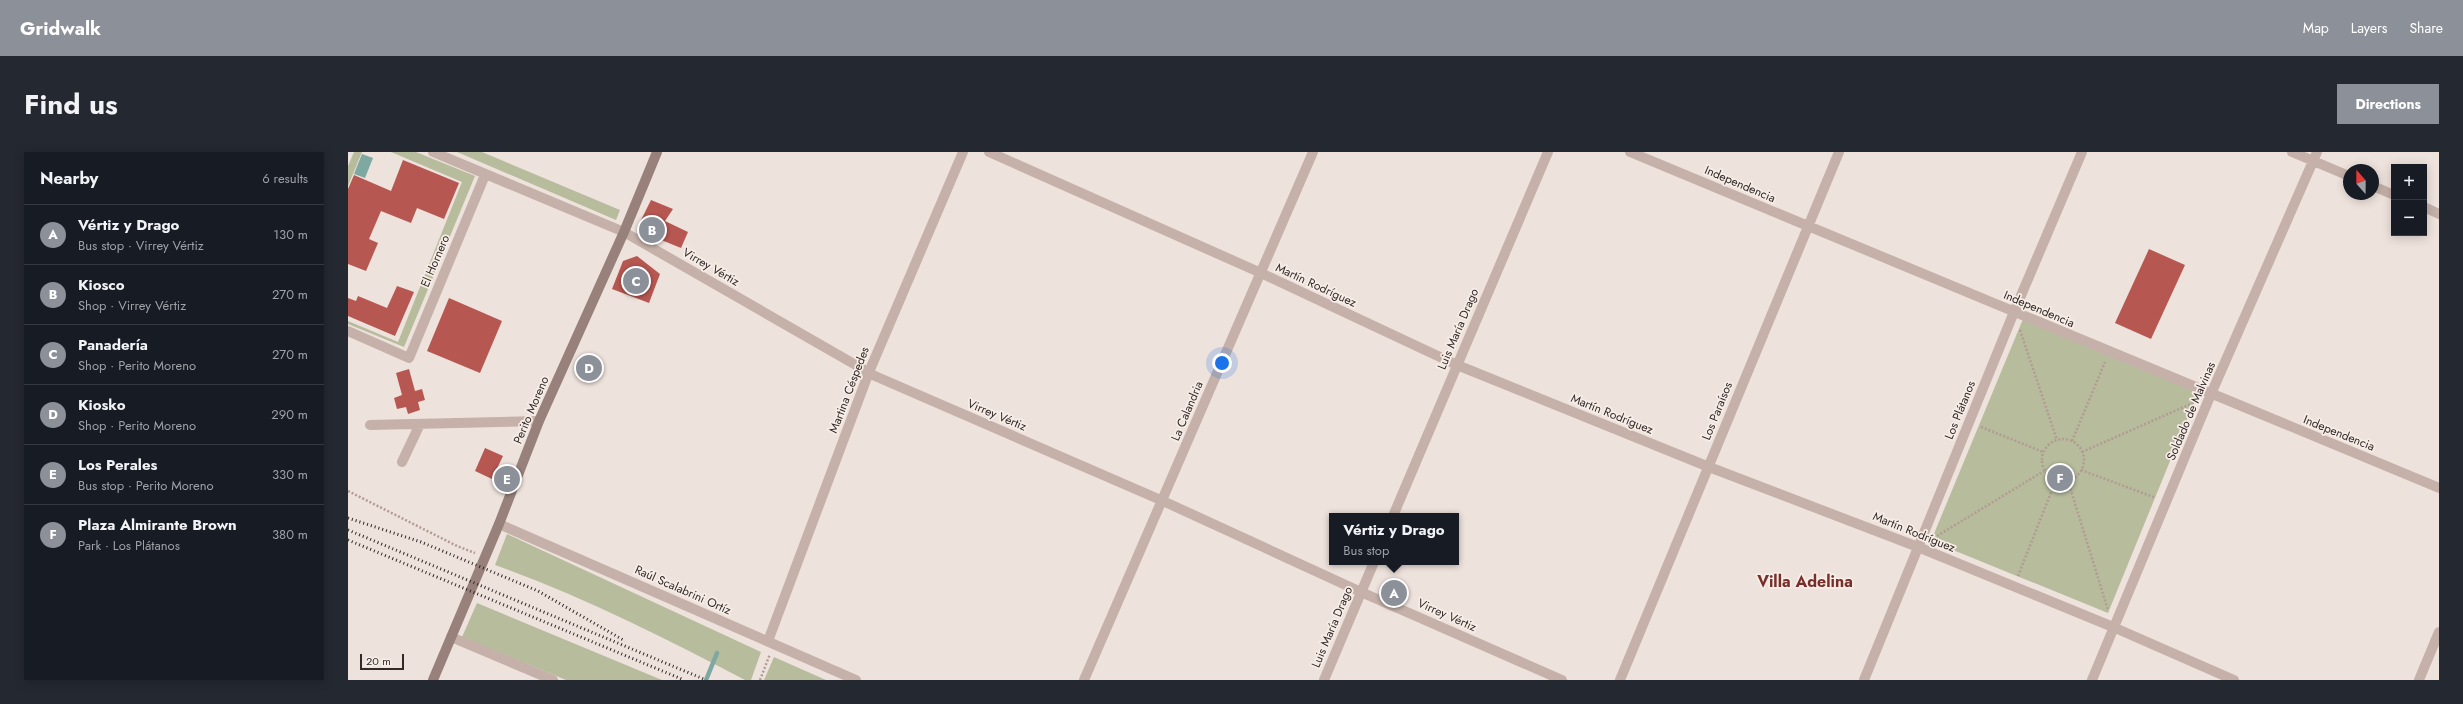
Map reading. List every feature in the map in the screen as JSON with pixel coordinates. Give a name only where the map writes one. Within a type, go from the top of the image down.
[{"type":"street","name":"Virrey Vértiz","points":[[433,152],[624,232],[869,372],[1163,501],[1361,592],[1562,680]]},
{"type":"street","name":"Perito Moreno","points":[[433,680],[499,524],[539,421],[624,232],[657,152]]},
{"type":"street","name":"Martina Céspedes","points":[[768,641],[869,372],[963,152]]},
{"type":"street","name":"Martín Rodríguez","points":[[989,152],[1261,273],[1457,365],[1709,467],[1918,547],[2113,627],[2234,680]]},
{"type":"street","name":"La Calandria","points":[[1084,680],[1163,501],[1313,152]]},
{"type":"street","name":"Luis María Drago","points":[[1394,513],[1548,152]]},
{"type":"street","name":"Independencia","points":[[1630,152],[2439,488]]},
{"type":"street","name":"Los Paraísos","points":[[1620,680],[1709,467],[1806,226],[1839,152]]},
{"type":"street","name":"Los Plátanos","points":[[1864,680],[2014,312],[2082,152]]},
{"type":"street","points":[[2292,152],[2315,156],[2343,172]]},
{"type":"street","name":"Soldado de Malvinas","points":[[2092,680],[2212,394],[2315,156]]},
{"type":"street","name":"El Hornero","points":[[348,331],[409,358],[485,175]]},
{"type":"street","points":[[2379,189],[2391,194]]},
{"type":"street","points":[[2427,209],[2439,214]]},
{"type":"street","points":[[370,425],[539,421]]},
{"type":"street","points":[[402,462],[420,424]]},
{"type":"street","name":"Raúl Scalabrini Ortíz","points":[[499,524],[856,680]]},
{"type":"street","name":"Luis María Drago","points":[[1324,680],[1373,565]]},
{"type":"street","points":[[2419,680],[2439,632]]},
{"type":"street","points":[[451,637],[553,680]]},
{"type":"path","points":[[2014,312],[2057,440]]},
{"type":"path","points":[[2072,441],[2109,352]]},
{"type":"path","points":[[2082,452],[2212,394]]},
{"type":"path","points":[[1969,422],[2043,452]]},
{"type":"path","points":[[2057,440],[2072,441],[2082,452],[2084,458],[2081,470],[2078,475],[2068,481],[2056,480],[2044,471],[2042,465],[2043,452],[2051,442],[2057,440]]},
{"type":"path","points":[[2081,470],[2167,502]]},
{"type":"path","points":[[1918,547],[2044,471]]},
{"type":"path","points":[[2014,587],[2056,480]]},
{"type":"path","points":[[2068,481],[2113,627]]},
{"type":"path","points":[[348,491],[457,546],[485,557]]},
{"type":"path","points":[[760,680],[771,652],[768,641]]},
{"type":"green space","points":[[354,152],[362,152],[348,186],[348,166]]},
{"type":"green space","points":[[391,152],[416,152],[475,176],[404,347],[348,324],[348,321],[398,342],[462,182]]},
{"type":"green space","points":[[457,152],[482,152],[620,210],[616,220]]},
{"type":"green space","points":[[2023,319],[2199,390],[2108,613],[1931,541]]},
{"type":"green space","points":[[507,534],[761,652],[751,680],[745,680],[684,648],[591,604],[495,565]]},
{"type":"green space","points":[[477,603],[662,680],[566,680],[462,637]]},
{"type":"green space","points":[[774,657],[826,680],[764,680]]},
{"type":"water","points":[[362,154],[373,158],[365,178],[354,174]]},
{"type":"building","points":[[403,160],[459,183],[444,219],[417,208],[411,223],[381,211],[369,239],[378,243],[366,271],[348,264],[348,189],[354,175],[391,191]]},
{"type":"building","points":[[651,200],[673,209],[665,221],[688,232],[681,248],[644,233],[640,222]]},
{"type":"building","points":[[2149,249],[2185,265],[2151,339],[2115,323]]},
{"type":"building","points":[[637,256],[660,274],[649,303],[612,289],[623,261]]},
{"type":"building","points":[[397,286],[414,292],[395,336],[348,316],[348,298],[356,301],[358,296],[387,308]]},
{"type":"building","points":[[449,298],[502,321],[480,373],[427,351]]},
{"type":"building","points":[[585,354],[601,361],[593,382],[576,376]]},
{"type":"building","points":[[409,369],[415,391],[422,389],[425,400],[418,402],[420,410],[408,414],[406,407],[397,409],[394,398],[402,395],[396,373]]},
{"type":"building","points":[[485,448],[503,456],[492,479],[475,471]]},
{"type":"waterway","points":[[706,680],[717,653]]},
{"type":"railway","points":[[348,518],[421,542],[538,591],[625,641]]},
{"type":"railway","points":[[348,530],[706,680]]},
{"type":"railway","points":[[348,540],[684,680]]},
{"type":"place","name":"Kiosco","points":[[652,230]]},
{"type":"place","name":"Panadería","points":[[636,281]]},
{"type":"place","name":"Kiosko","points":[[589,368]]},
{"type":"place","name":"Plaza Almirante Brown","points":[[2060,478]]},
{"type":"place","name":"Los Perales","points":[[507,479]]},
{"type":"place","name":"Vértiz y Drago","points":[[1394,593]]},
{"type":"district","name":"Villa Adelina","points":[[1805,581]]}]
